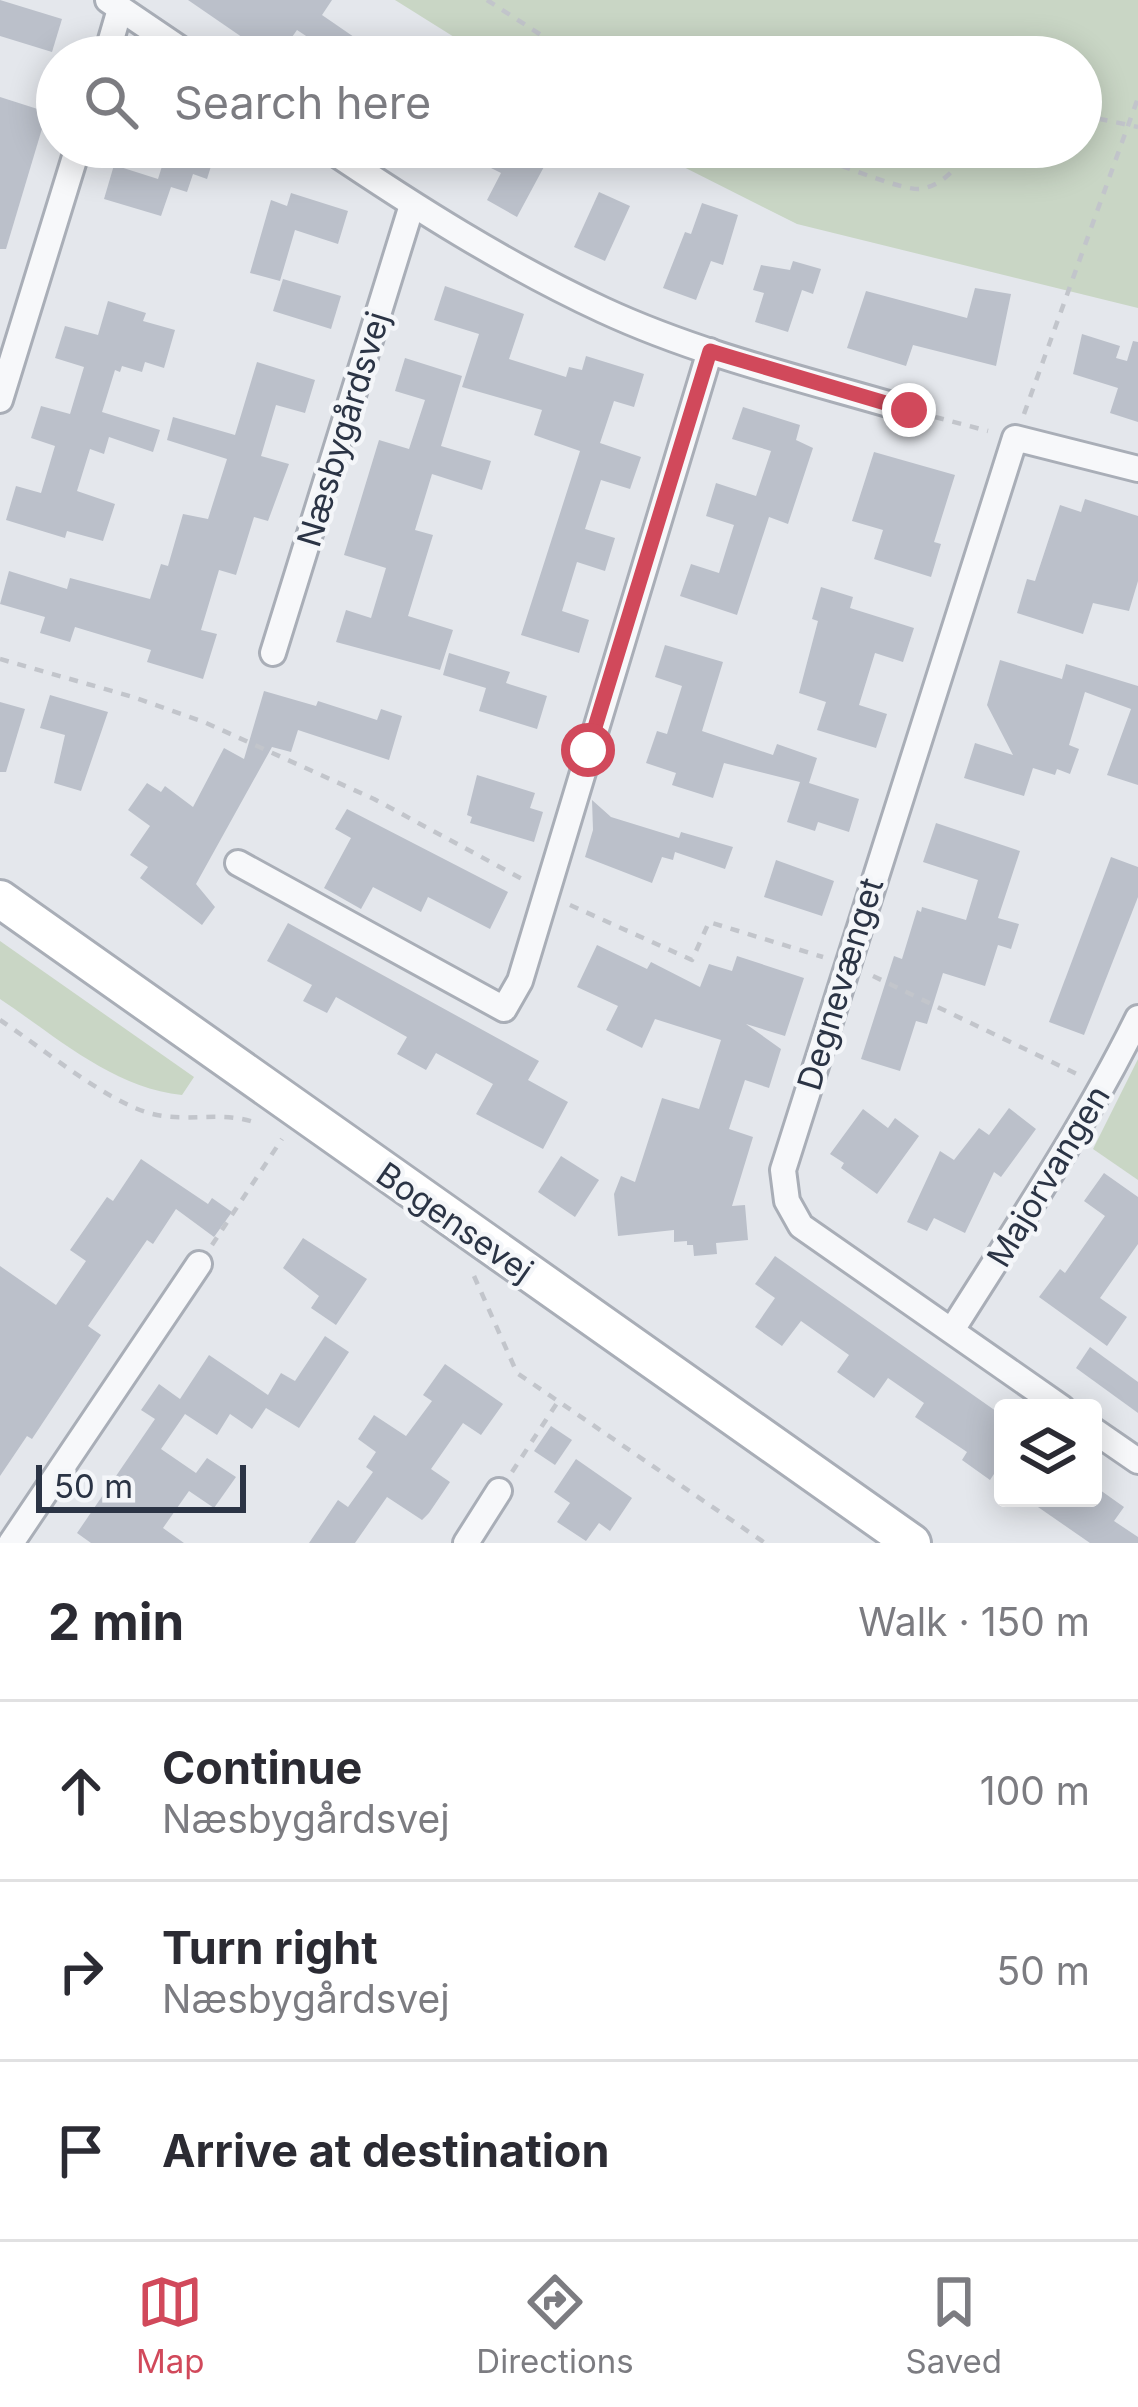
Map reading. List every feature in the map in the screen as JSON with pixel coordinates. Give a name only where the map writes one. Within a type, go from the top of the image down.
[{"type":"main road","name":"Bogensevej","points":[[0,899],[912,1543]]},
{"type":"street","points":[[109,36],[114,4],[161,36]]},
{"type":"street","points":[[0,400],[72,168]]},
{"type":"street","points":[[357,168],[535,276],[607,312],[710,351],[909,410]]},
{"type":"street","name":"Næsbygårdsvej","points":[[273,653],[412,205]]},
{"type":"street","points":[[238,863],[504,1010],[520,981],[710,351]]},
{"type":"street","points":[[1015,438],[1138,469]]},
{"type":"street","name":"Degnevænget","points":[[1015,438],[783,1170],[787,1201],[802,1226],[1049,1399]]},
{"type":"street","name":"Majorvangen","points":[[952,1330],[1062,1160],[1138,1018]]},
{"type":"street","points":[[11,1543],[199,1264]]},
{"type":"street","points":[[1102,1436],[1138,1461]]},
{"type":"street","points":[[466,1543],[500,1492]]},
{"type":"path","points":[[487,0],[542,36]]},
{"type":"path","points":[[909,410],[1015,438],[1138,98]]},
{"type":"path","points":[[1102,120],[1138,127]]},
{"type":"path","points":[[853,168],[917,190],[940,182],[955,168]]},
{"type":"path","points":[[0,1020],[115,1097],[150,1113],[193,1118],[222,1114],[253,1121],[284,1136],[199,1264]]},
{"type":"path","points":[[464,1268],[477,1278],[517,1373],[765,1543]]},
{"type":"path","points":[[500,1492],[557,1402]]},
{"type":"green space","points":[[395,0],[1138,0],[1138,308],[797,224],[686,168],[1102,168],[1102,36],[452,36]]},
{"type":"green space","points":[[0,941],[194,1077],[182,1095],[109,1072],[0,999]]},
{"type":"green space","points":[[1138,1059],[1138,1180],[1093,1149]]},
{"type":"building","points":[[0,0],[62,19],[57,36],[36,36],[36,47],[0,36]]},
{"type":"building","points":[[188,0],[332,0],[322,15],[352,36],[306,36],[297,30],[293,36],[240,36]]},
{"type":"building","points":[[0,97],[36,108],[36,149],[6,249],[0,249]]},
{"type":"building","points":[[113,168],[158,179],[161,168],[210,168],[207,179],[193,174],[187,192],[171,187],[161,216],[104,199]]},
{"type":"building","points":[[491,168],[543,168],[517,217],[487,200],[501,173]]},
{"type":"building","points":[[599,192],[630,206],[605,261],[574,247]]},
{"type":"building","points":[[291,193],[348,211],[338,244],[295,230],[280,281],[250,273],[271,200],[287,206]]},
{"type":"building","points":[[702,203],[738,215],[723,265],[711,261],[696,300],[663,288]]},
{"type":"building","points":[[793,261],[821,269],[813,294],[802,290],[788,332],[755,322],[764,293],[753,290],[761,265],[790,270]]},
{"type":"building","points":[[283,279],[341,296],[331,329],[273,311]]},
{"type":"building","points":[[445,286],[524,314],[509,359],[566,377],[569,367],[582,370],[586,356],[644,374],[634,407],[614,401],[600,443],[641,457],[630,489],[601,480],[585,529],[615,538],[605,571],[577,562],[562,611],[589,620],[579,653],[521,635],[580,451],[534,435],[542,410],[462,387],[479,334],[434,320]]},
{"type":"building","points":[[975,288],[1011,294],[996,366],[913,345],[906,366],[847,348],[866,291],[967,318]]},
{"type":"building","points":[[108,301],[146,313],[143,321],[175,330],[164,368],[145,362],[142,372],[122,366],[120,372],[115,370],[102,412],[160,430],[153,452],[109,437],[104,454],[90,449],[77,491],[115,504],[103,541],[67,531],[65,538],[6,520],[16,486],[41,493],[55,446],[31,438],[41,406],[70,414],[84,367],[55,358],[65,326],[98,335]]},
{"type":"building","points":[[1082,334],[1120,346],[1116,358],[1127,361],[1133,341],[1138,342],[1138,422],[1110,413],[1118,388],[1073,374]]},
{"type":"building","points":[[405,358],[462,376],[441,446],[491,461],[482,490],[432,474],[415,530],[433,535],[408,616],[453,630],[440,670],[336,642],[346,610],[371,618],[386,568],[344,555],[379,440],[409,449],[425,400],[395,391]]},
{"type":"building","points":[[257,362],[315,380],[305,413],[276,405],[261,456],[289,464],[268,521],[254,517],[236,575],[219,570],[201,630],[217,634],[203,679],[147,662],[151,650],[75,627],[70,642],[40,633],[45,617],[0,604],[9,571],[67,589],[70,578],[150,599],[161,564],[168,566],[183,514],[208,519],[227,459],[167,440],[173,417],[235,435]]},
{"type":"building","points":[[743,407],[800,425],[796,440],[813,448],[788,524],[769,517],[737,615],[680,596],[691,564],[719,573],[734,525],[706,516],[716,483],[756,496],[771,451],[732,439]]},
{"type":"building","points":[[874,452],[955,475],[934,542],[941,544],[931,577],[874,559],[883,530],[852,521]]},
{"type":"building","points":[[1085,499],[1138,516],[1138,581],[1129,611],[1093,603],[1083,634],[1017,613],[1027,579],[1035,581],[1060,505],[1081,512]]},
{"type":"building","points":[[821,587],[853,597],[850,608],[914,628],[903,662],[875,653],[859,705],[887,714],[876,748],[817,730],[826,702],[799,693],[818,621],[812,619]]},
{"type":"building","points":[[665,645],[723,662],[702,731],[773,755],[777,744],[817,758],[809,783],[859,799],[849,832],[818,822],[815,831],[787,822],[800,782],[724,763],[713,798],[672,785],[676,773],[646,763],[657,731],[667,734],[682,686],[655,677]]},
{"type":"building","points":[[449,653],[510,672],[506,683],[547,696],[537,729],[479,711],[486,688],[443,675]]},
{"type":"building","points":[[1000,660],[1062,679],[1066,664],[1138,686],[1138,785],[1107,775],[1131,709],[1085,692],[1069,745],[1079,749],[1070,774],[1033,768],[1024,796],[964,778],[975,743],[1013,755],[987,705]]},
{"type":"building","points":[[264,691],[316,706],[318,701],[377,720],[381,709],[402,716],[389,760],[298,730],[291,752],[272,747],[196,884],[215,907],[202,925],[140,878],[148,867],[130,855],[150,826],[128,810],[147,783],[161,792],[165,786],[193,807],[224,748],[244,759]]},
{"type":"building","points":[[50,695],[108,712],[81,791],[54,783],[65,735],[40,728]]},
{"type":"building","points":[[0,702],[25,709],[6,772],[0,772]]},
{"type":"building","points":[[477,775],[535,793],[530,808],[543,812],[534,842],[470,823],[472,817],[467,815]]},
{"type":"building","points":[[592,800],[611,817],[679,838],[681,832],[733,847],[725,869],[675,852],[673,860],[662,857],[652,883],[585,857],[593,830]]},
{"type":"building","points":[[347,809],[508,892],[490,929],[428,897],[421,912],[373,887],[361,909],[324,888],[351,838],[335,829]]},
{"type":"building","points":[[936,823],[1020,851],[998,918],[1019,924],[1011,949],[998,945],[985,986],[943,973],[927,1024],[916,1021],[900,1071],[861,1059],[894,956],[902,959],[922,907],[966,920],[978,880],[923,862]]},
{"type":"building","points":[[1111,857],[1138,867],[1138,897],[1084,1035],[1049,1022]]},
{"type":"building","points":[[776,860],[834,881],[822,916],[764,897]]},
{"type":"building","points":[[288,923],[539,1061],[528,1080],[568,1102],[543,1149],[476,1114],[493,1084],[436,1053],[426,1070],[397,1054],[407,1037],[336,997],[327,1013],[303,1001],[312,985],[267,961]]},
{"type":"building","points":[[597,945],[647,969],[651,962],[700,987],[709,964],[732,971],[737,956],[804,978],[785,1036],[746,1024],[781,1049],[769,1088],[745,1080],[729,1129],[753,1137],[732,1206],[745,1205],[748,1240],[716,1243],[717,1254],[694,1256],[693,1245],[674,1242],[674,1230],[618,1236],[614,1194],[621,1176],[635,1182],[662,1098],[699,1109],[721,1040],[655,1019],[642,1048],[606,1030],[618,1006],[577,987]]},
{"type":"building","points":[[1009,1108],[1036,1129],[1001,1177],[994,1172],[965,1233],[934,1218],[927,1231],[907,1222],[940,1151],[954,1160],[979,1128],[989,1135]]},
{"type":"building","points":[[863,1109],[888,1128],[895,1118],[919,1136],[877,1194],[830,1154]]},
{"type":"building","points":[[561,1156],[599,1180],[575,1217],[538,1192]]},
{"type":"building","points":[[141,1159],[208,1204],[212,1198],[232,1212],[214,1237],[176,1209],[153,1244],[147,1240],[88,1326],[101,1335],[32,1439],[27,1436],[0,1476],[0,1266],[56,1305],[86,1261],[70,1250],[107,1197],[113,1201]]},
{"type":"building","points":[[1104,1173],[1138,1197],[1138,1244],[1100,1298],[1127,1317],[1107,1346],[1039,1297],[1060,1269],[1065,1273],[1105,1216],[1084,1201]]},
{"type":"building","points":[[303,1238],[367,1279],[336,1325],[311,1308],[319,1296],[283,1268]]},
{"type":"building","points":[[775,1256],[994,1410],[994,1474],[990,1480],[962,1460],[967,1452],[915,1417],[924,1403],[888,1378],[874,1398],[837,1372],[849,1355],[801,1321],[782,1346],[755,1327],[775,1298],[755,1284]]},
{"type":"building","points":[[325,1336],[349,1352],[299,1428],[266,1408],[252,1429],[230,1414],[217,1435],[185,1414],[161,1449],[196,1473],[207,1458],[236,1477],[214,1508],[189,1491],[163,1528],[184,1543],[91,1543],[77,1533],[155,1419],[141,1410],[159,1384],[180,1399],[209,1355],[268,1395],[281,1373],[295,1381]]},
{"type":"building","points":[[1090,1347],[1138,1382],[1138,1413],[1076,1368]]},
{"type":"building","points":[[445,1364],[503,1404],[481,1435],[463,1423],[431,1469],[450,1482],[429,1513],[422,1520],[387,1497],[355,1543],[309,1543],[338,1500],[348,1507],[373,1472],[366,1467],[376,1452],[358,1439],[374,1415],[406,1436],[432,1401],[423,1395]]},
{"type":"building","points":[[551,1426],[572,1440],[555,1465],[534,1451]]},
{"type":"building","points":[[576,1459],[632,1498],[610,1531],[599,1523],[586,1541],[557,1522],[570,1503],[554,1492]]},
{"type":"building","points":[[1102,1491],[1124,1507],[1114,1521],[1138,1537],[1138,1543],[1090,1543],[1038,1507],[1102,1507]]},
{"type":"route","points":[[588,750],[710,351],[909,410]]}]
